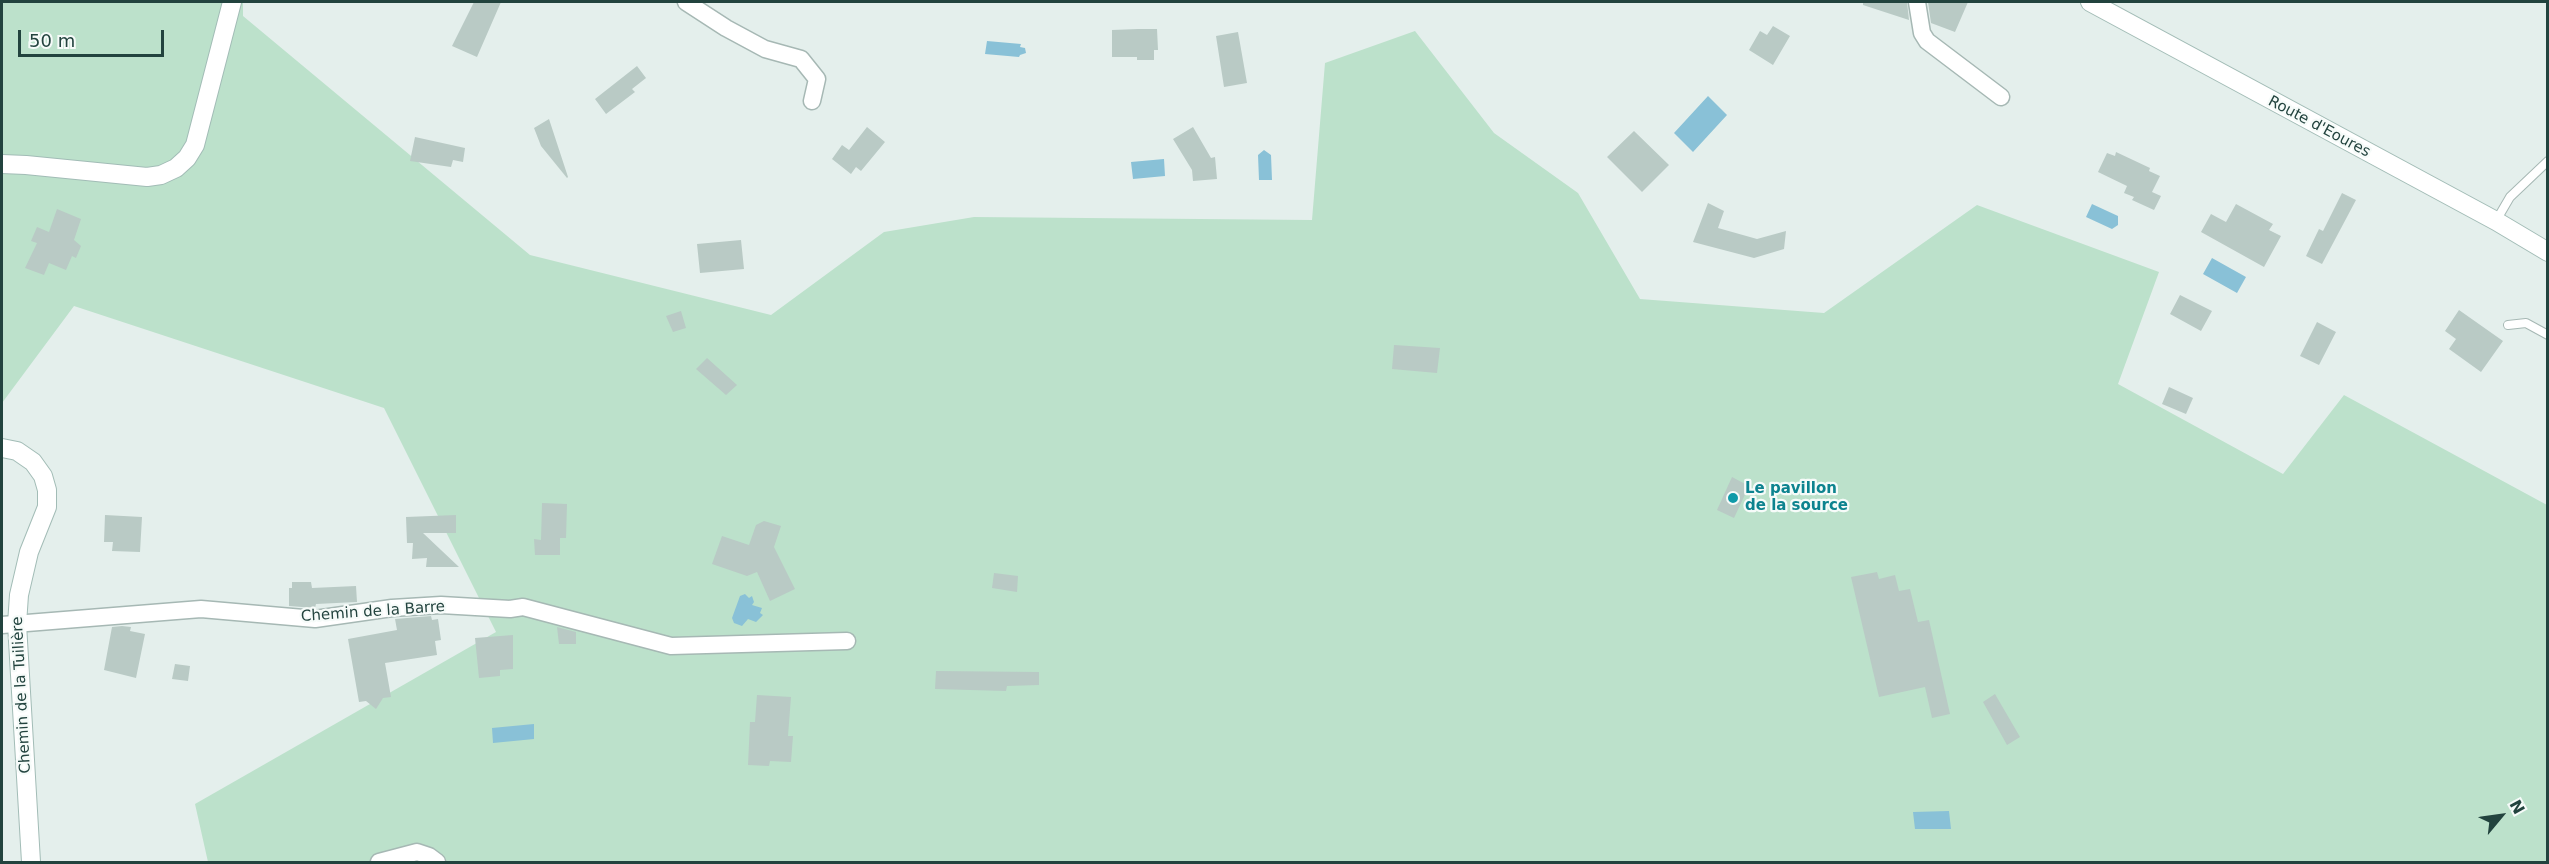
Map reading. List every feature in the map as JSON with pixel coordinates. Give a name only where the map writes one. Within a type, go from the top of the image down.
[{"type":"street","points":[[2,164],[147,177],[161,175],[176,168],[187,158],[195,145],[232,2]]},
{"type":"street","points":[[686,2],[726,28],[765,49],[801,59],[817,79],[812,101]]},
{"type":"street","points":[[1917,2],[1922,33],[1927,41],[2001,97]]},
{"type":"street","name":"Route d'Eoures","points":[[2090,2],[2496,221],[2547,252]]},
{"type":"street","name":"Chemin de la Tuilière","points":[[2,448],[17,451],[33,462],[43,476],[47,490],[47,507],[28,552],[19,595],[9,625],[31,862]]},
{"type":"street","name":"Chemin de la Barre","points":[[9,625],[201,609],[315,619],[392,608],[441,605],[510,609],[523,607],[671,646],[847,641]]},
{"type":"street","points":[[379,862],[417,852],[437,862]]},
{"type":"lane","points":[[2496,221],[2510,197],[2547,161]]},
{"type":"lane","points":[[2508,325],[2526,322],[2547,335]]},
{"type":"green space","points":[[2,2],[243,2],[243,16],[530,255],[771,315],[884,232],[974,217],[1312,220],[1325,63],[1415,31],[1494,133],[1578,193],[1640,299],[1824,313],[1977,205],[2159,272],[2118,384],[2283,474],[2344,395],[2547,505],[2547,862],[208,862],[195,804],[496,632],[384,408],[74,306],[2,403]]},
{"type":"water","points":[[987,41],[1021,44],[1020,47],[1025,48],[1026,53],[1019,57],[985,54]]},
{"type":"water","points":[[1708,96],[1727,115],[1693,152],[1674,133]]},
{"type":"water","points":[[1264,150],[1271,155],[1272,180],[1259,180],[1258,155]]},
{"type":"water","points":[[1164,159],[1165,176],[1133,179],[1131,162]]},
{"type":"water","points":[[2092,204],[2118,216],[2118,225],[2112,229],[2086,217]]},
{"type":"water","points":[[2212,258],[2246,277],[2237,293],[2203,274]]},
{"type":"water","points":[[745,594],[749,598],[752,596],[754,602],[752,605],[762,608],[760,613],[763,615],[756,622],[748,619],[742,626],[734,623],[732,618],[740,596]]},
{"type":"water","points":[[534,724],[534,739],[493,743],[492,728]]},
{"type":"water","points":[[1949,811],[1951,829],[1915,829],[1913,812]]},
{"type":"building","points":[[474,2],[501,2],[477,57],[452,46]]},
{"type":"building","points":[[1863,2],[1907,2],[1909,20],[1863,5]]},
{"type":"building","points":[[1928,2],[1968,2],[1955,32],[1931,23]]},
{"type":"building","points":[[1773,26],[1790,36],[1773,65],[1749,50],[1760,31],[1767,35]]},
{"type":"building","points":[[1157,29],[1158,50],[1154,50],[1154,60],[1112,57],[1112,30]]},
{"type":"building","points":[[1238,32],[1247,83],[1224,87],[1216,36]]},
{"type":"building","points":[[637,66],[646,78],[632,89],[635,92],[606,114],[595,99]]},
{"type":"building","points":[[549,119],[567,178],[541,146],[534,128]]},
{"type":"building","points":[[867,127],[885,142],[861,171],[856,167],[851,174],[832,159],[842,145],[849,150]]},
{"type":"building","points":[[1193,127],[1211,158],[1215,157],[1217,179],[1193,181],[1192,170],[1173,139]]},
{"type":"building","points":[[1634,131],[1669,165],[1642,192],[1607,157]]},
{"type":"building","points":[[415,137],[465,148],[463,162],[453,160],[451,167],[410,161]]},
{"type":"building","points":[[2116,152],[2150,168],[2149,171],[2160,176],[2152,192],[2161,196],[2154,210],[2132,200],[2134,197],[2124,193],[2127,186],[2098,172],[2107,153],[2115,156]]},
{"type":"building","points":[[2342,193],[2356,200],[2322,264],[2306,256],[2319,229],[2323,231]]},
{"type":"building","points":[[1708,203],[1724,211],[1718,228],[1757,239],[1786,231],[1784,249],[1754,258],[1693,242]]},
{"type":"building","points":[[2236,204],[2273,224],[2269,230],[2281,236],[2264,267],[2201,232],[2211,214],[2226,222]]},
{"type":"building","points":[[57,209],[81,219],[74,240],[81,246],[76,258],[72,256],[66,270],[49,263],[44,275],[25,268],[37,243],[31,241],[37,227],[49,232]]},
{"type":"building","points":[[741,240],[744,269],[700,273],[697,244]]},
{"type":"building","points":[[2180,295],[2212,311],[2201,331],[2170,314]]},
{"type":"building","points":[[2459,310],[2503,341],[2481,372],[2449,349],[2456,339],[2445,331]]},
{"type":"building","points":[[681,311],[686,328],[673,332],[666,316]]},
{"type":"building","points":[[2317,322],[2336,332],[2319,365],[2300,356]]},
{"type":"building","points":[[1394,345],[1440,348],[1437,373],[1392,369]]},
{"type":"building","points":[[707,358],[737,385],[726,395],[696,369]]},
{"type":"building","points":[[2169,387],[2193,398],[2186,414],[2162,404]]},
{"type":"building","name":"Le pavillon de la source","points":[[1732,477],[1749,486],[1734,518],[1717,510]]},
{"type":"building","points":[[542,503],[567,504],[566,538],[560,538],[560,555],[535,555],[534,539],[541,540]]},
{"type":"building","points":[[105,515],[142,517],[140,552],[112,551],[113,542],[104,542]]},
{"type":"building","points":[[456,515],[456,533],[423,533],[459,567],[426,567],[427,558],[412,559],[413,543],[407,543],[406,517]]},
{"type":"building","points":[[764,521],[781,526],[774,547],[795,589],[770,601],[757,572],[747,576],[712,564],[722,536],[749,545],[756,525]]},
{"type":"building","points":[[1877,572],[1879,579],[1895,575],[1899,591],[1910,589],[1918,622],[1929,620],[1950,714],[1932,718],[1925,687],[1879,697],[1851,577]]},
{"type":"building","points":[[994,573],[1018,576],[1017,592],[992,588]]},
{"type":"building","points":[[292,582],[311,582],[312,588],[356,586],[357,602],[316,604],[315,608],[289,606],[289,588],[292,588]]},
{"type":"building","points":[[431,616],[432,620],[438,619],[441,640],[435,641],[437,655],[385,663],[391,697],[383,698],[376,709],[366,701],[359,702],[348,639],[397,630],[395,619]]},
{"type":"building","points":[[112,627],[131,627],[130,631],[145,634],[136,678],[104,670]]},
{"type":"building","points":[[557,627],[576,632],[576,644],[559,644]]},
{"type":"building","points":[[513,635],[513,669],[500,670],[500,676],[479,678],[475,638]]},
{"type":"building","points":[[175,664],[190,666],[188,681],[172,679]]},
{"type":"building","points":[[936,671],[1039,672],[1039,685],[1007,686],[1006,691],[935,689]]},
{"type":"building","points":[[1995,694],[2020,737],[2007,745],[1983,702]]},
{"type":"building","points":[[757,695],[791,697],[788,736],[793,736],[791,762],[770,761],[769,766],[748,765],[750,722],[755,722]]},
{"type":"place","name":"Le pavillon de la source","points":[[1733,498]]}]
